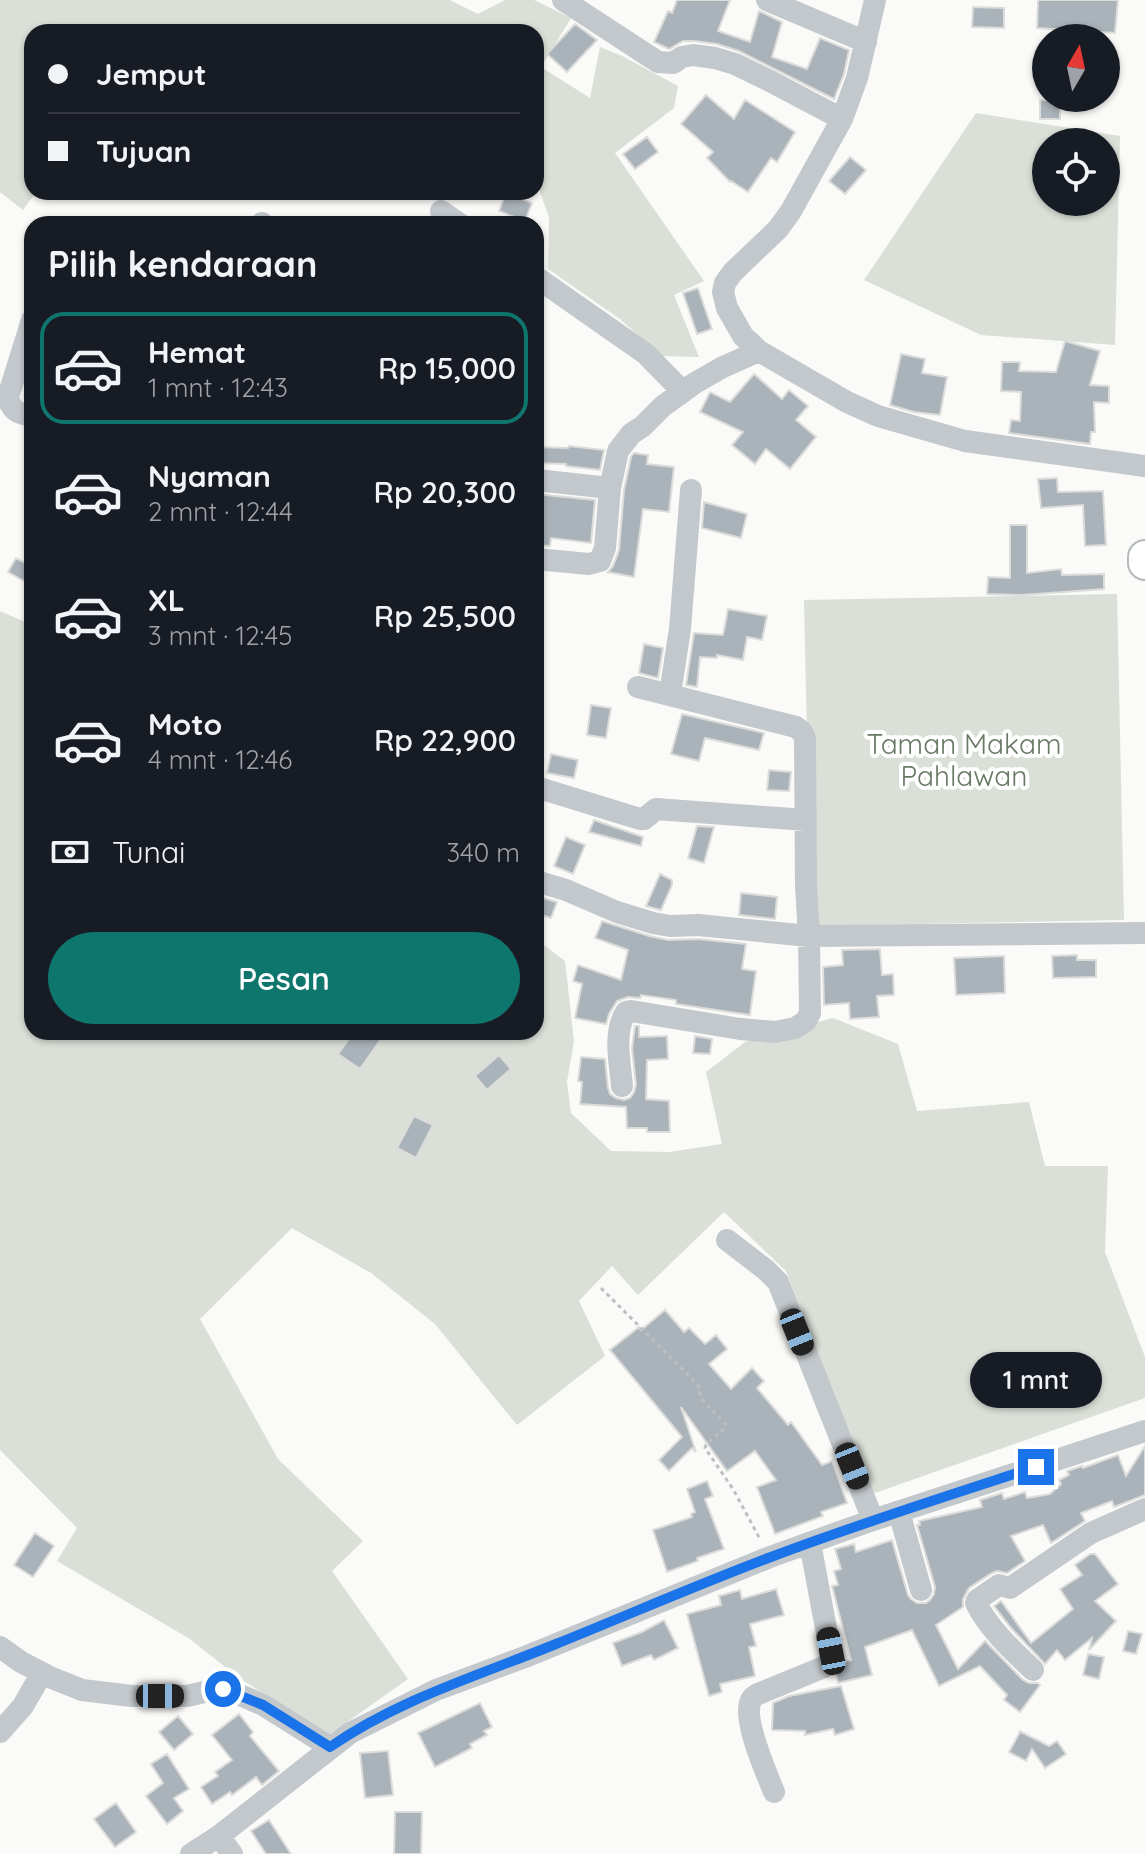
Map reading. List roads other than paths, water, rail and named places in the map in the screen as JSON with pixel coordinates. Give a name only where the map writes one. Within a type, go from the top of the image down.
[{"type":"street","points":[[563,0],[658,62],[673,63],[693,55],[735,64],[842,119]]},
{"type":"street","points":[[767,0],[866,42]]},
{"type":"street","points":[[875,0],[857,78],[842,119],[791,211],[778,229],[725,283],[723,292],[727,308],[743,336],[759,351],[847,402],[911,427],[965,441],[1145,466]]},
{"type":"street","points":[[544,283],[646,354],[683,392]]},
{"type":"street","points":[[24,346],[8,397],[14,411],[24,414]]},
{"type":"street","points":[[544,560],[589,564],[600,561],[605,548],[610,488],[620,446],[683,392],[723,367],[759,351]]},
{"type":"street","points":[[544,481],[610,488]]},
{"type":"street","points":[[670,694],[680,629],[691,490]]},
{"type":"street","points":[[622,1086],[619,1041],[620,1024],[626,1012],[775,1032],[787,1031],[806,1021],[810,1013],[805,738],[802,732],[796,727],[638,687]]},
{"type":"street","points":[[544,789],[640,819],[656,809],[806,820]]},
{"type":"street","points":[[544,883],[617,912],[662,925],[698,925],[809,936],[1145,933]]},
{"type":"street","points":[[727,1240],[778,1282],[873,1520]]},
{"type":"street","points":[[191,1854],[226,1845],[330,1747],[368,1723],[436,1690],[770,1557],[1145,1431]]},
{"type":"street","points":[[1033,1670],[995,1631],[979,1609],[977,1600],[999,1585],[1010,1588],[1091,1533],[1145,1509]]},
{"type":"street","points":[[899,1512],[921,1590]]},
{"type":"street","points":[[774,1792],[755,1742],[749,1717],[750,1703],[758,1694],[824,1667],[831,1658],[810,1543]]},
{"type":"street","points":[[0,1647],[21,1662],[82,1690],[121,1695],[187,1696],[223,1689],[263,1705],[330,1747]]},
{"type":"street","points":[[0,1732],[23,1706],[42,1673]]},
{"type":"park label","name":"Taman Makam Pahlawan","points":[[964,760]]}]
